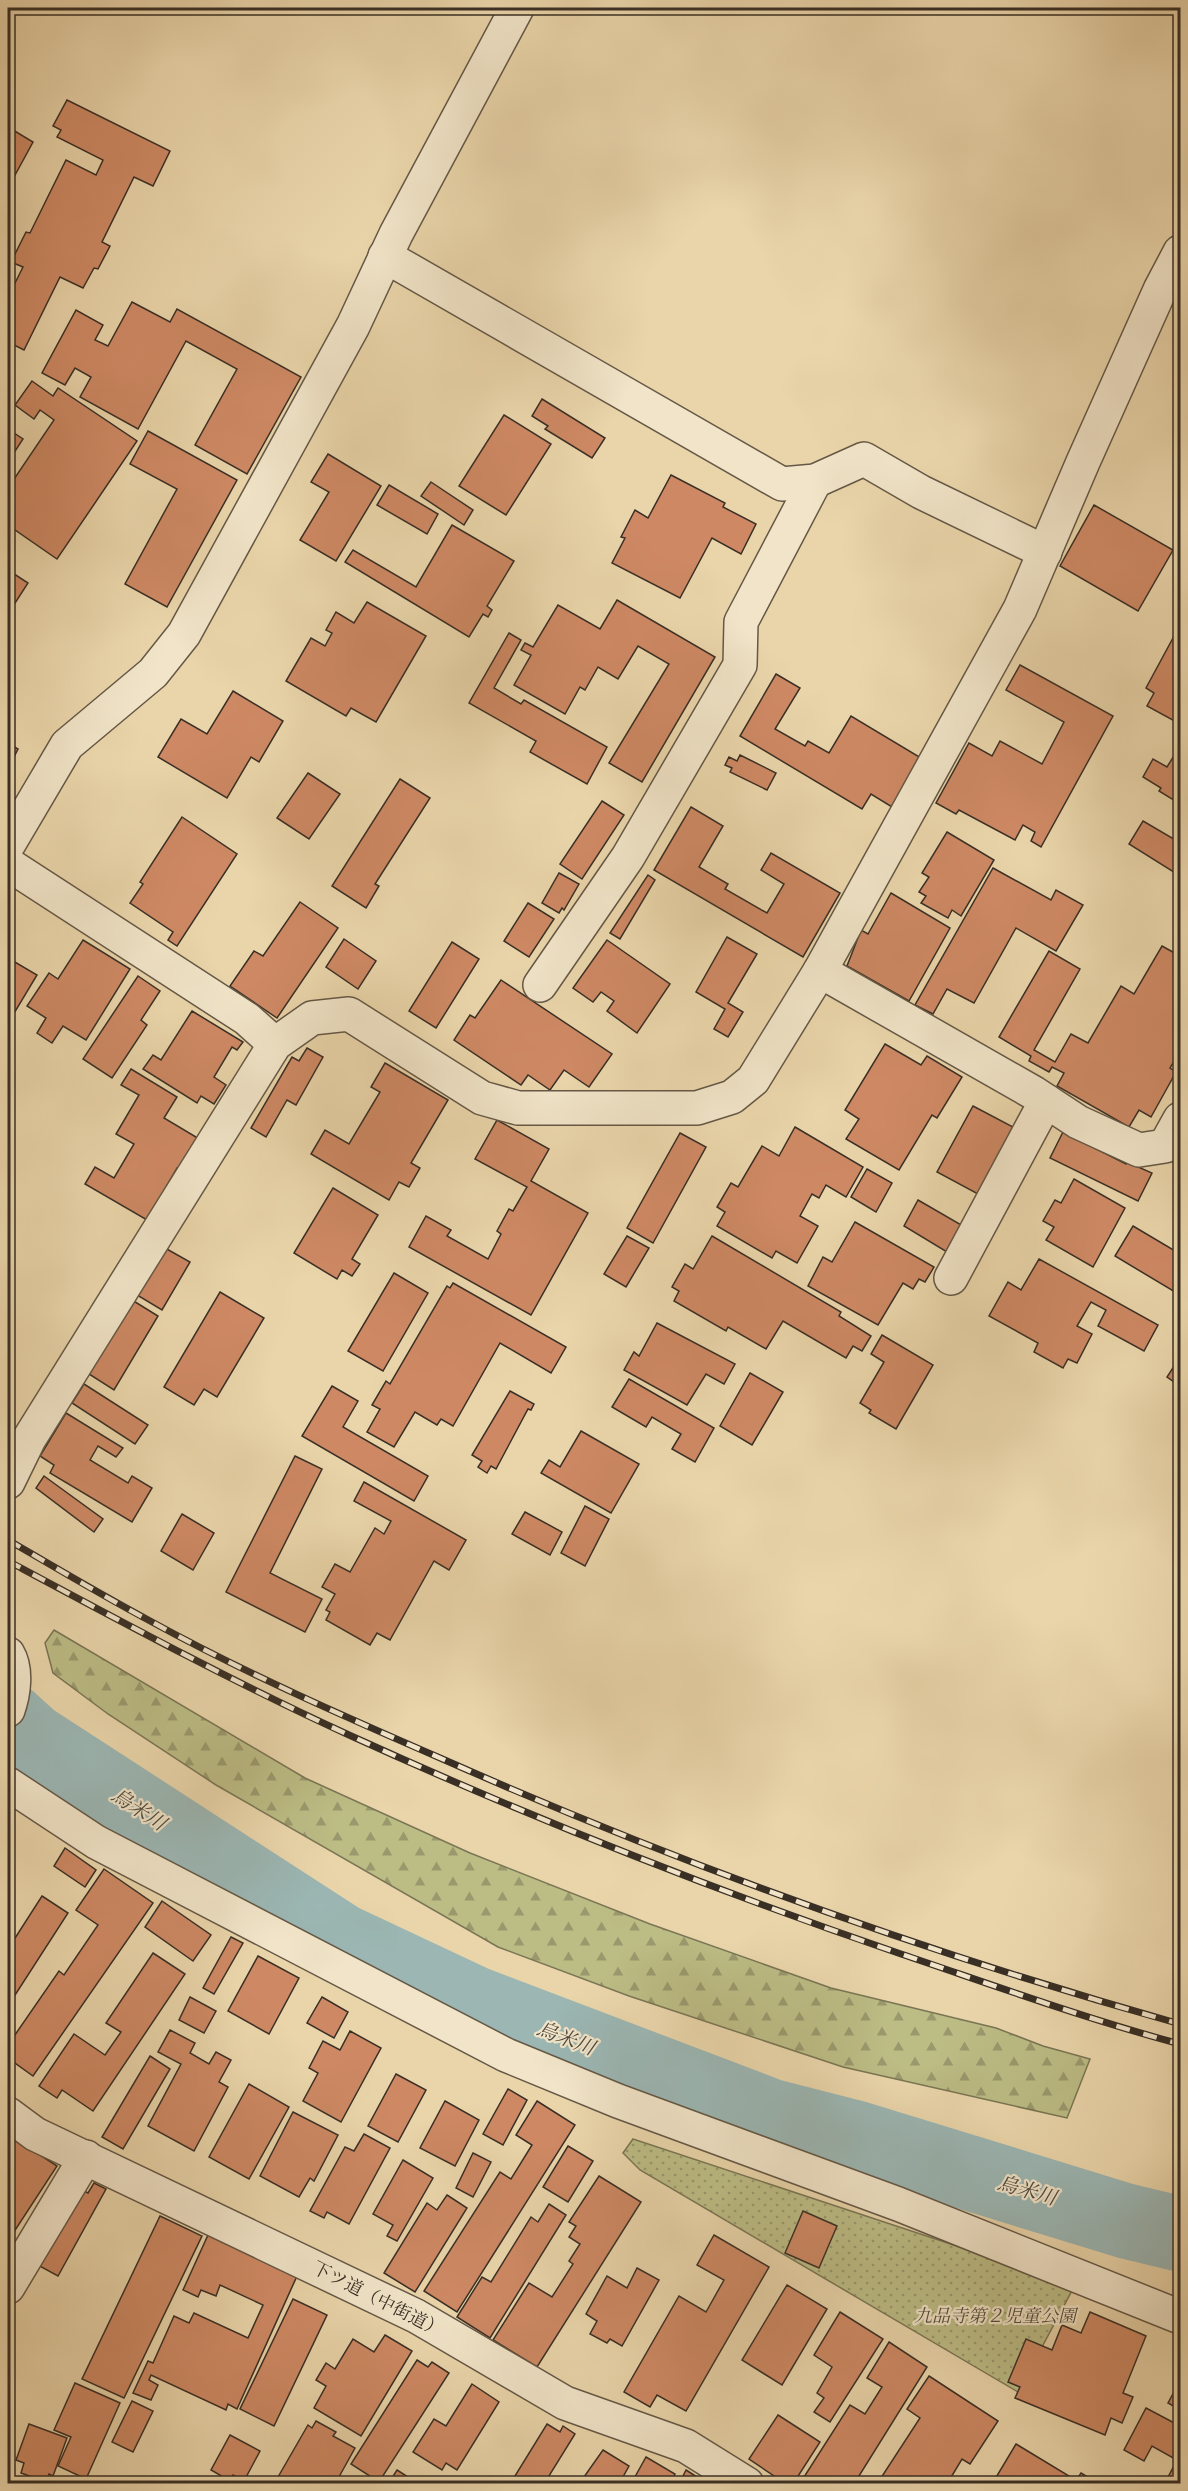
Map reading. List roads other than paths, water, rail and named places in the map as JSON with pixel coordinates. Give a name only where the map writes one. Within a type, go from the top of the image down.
[{"type":"street","points":[[8,845],[67,745],[153,673],[184,634],[353,326],[385,256],[517,8]]},
{"type":"street","points":[[8,1482],[29,1439],[275,1044],[312,1018],[349,1014],[482,1098],[518,1108],[697,1108],[732,1098],[753,1080],[820,970],[1020,609],[1150,312],[1180,252]]},
{"type":"street","points":[[385,256],[782,484],[815,481],[864,459],[921,492],[1045,552]]},
{"type":"street","points":[[540,985],[628,856],[740,665],[741,622],[815,481]]},
{"type":"street","points":[[8,864],[247,1020],[275,1044]]},
{"type":"street","points":[[820,970],[1046,1101],[1078,1122],[1139,1150],[1175,1141]]},
{"type":"street","points":[[951,1278],[1046,1101]]},
{"type":"street","points":[[8,1654],[14,1664],[12,1700],[8,1710]]},
{"type":"street","points":[[8,1784],[96,1842],[506,2055],[618,2101],[898,2204],[1180,2317]]},
{"type":"street","name":"下ツ道（中街道）","points":[[8,2114],[35,2134],[416,2316],[565,2403],[686,2446],[747,2484]]},
{"type":"street","points":[[8,2288],[86,2157]]},
{"type":"waterway","name":"烏米川","points":[[8,1719],[31,1740],[341,1941],[473,2003],[770,2116],[856,2138],[1126,2221],[1180,2234]]},
{"type":"railway","points":[[8,1540],[224,1660],[335,1712],[537,1800],[809,1906],[993,1968],[1180,2024]]},
{"type":"railway","points":[[8,1561],[263,1694],[485,1795],[622,1851],[831,1930],[1075,2013],[1180,2044]]},
{"type":"park label","name":"九品寺第２児童公園","points":[[995,2316]]}]
